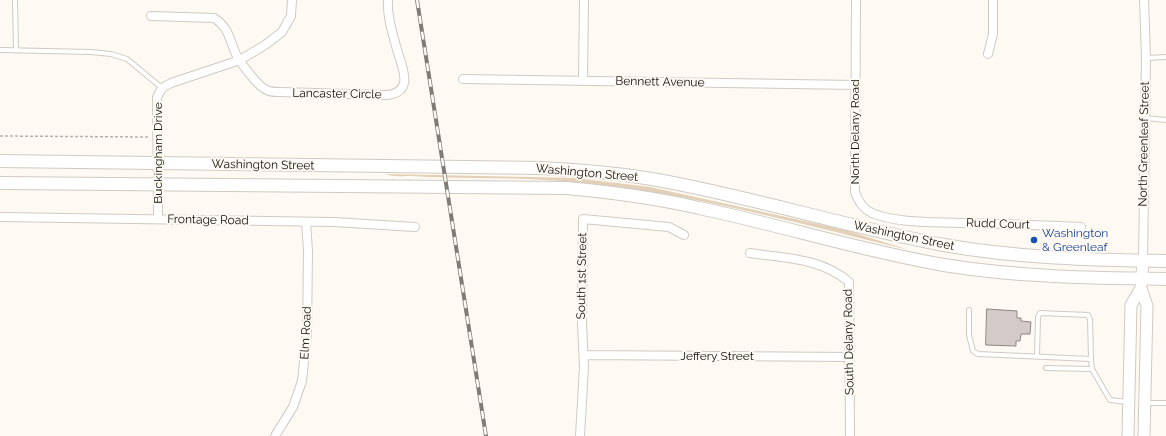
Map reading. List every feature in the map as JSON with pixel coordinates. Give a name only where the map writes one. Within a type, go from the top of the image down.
[{"type":"main road","name":"Washington Street","points":[[0,161],[541,168],[591,171],[672,183],[912,239],[970,249],[1042,258],[1166,261]]},
{"type":"main road","name":"Washington Street","points":[[0,183],[520,187],[588,190],[654,199],[700,208],[944,265],[1002,273],[1141,284],[1166,279]]},
{"type":"street","name":"Buckingham Drive","points":[[158,218],[157,97],[162,88],[192,74],[240,60],[265,45],[282,32],[290,16],[292,0]]},
{"type":"street","name":"Lancaster Circle","points":[[151,16],[214,18],[223,23],[229,33],[235,53],[257,83],[266,90],[279,92],[396,94],[403,87],[405,75],[388,17],[388,0]]},
{"type":"street","points":[[583,81],[584,0]]},
{"type":"street","name":"North Delany Road","points":[[856,0],[855,192],[858,200],[864,208],[872,213],[915,221]]},
{"type":"street","points":[[988,54],[993,34],[993,0]]},
{"type":"street","name":"North Greenleaf Street","points":[[1141,284],[1143,261],[1146,58],[1144,0]]},
{"type":"street","name":"Bennett Avenue","points":[[463,79],[856,85]]},
{"type":"street","name":"Frontage Road","points":[[0,216],[334,222],[415,227]]},
{"type":"street","name":"South 1st Street","points":[[580,436],[584,356],[582,322],[583,219],[669,227],[684,235]]},
{"type":"street","name":"Rudd Court","points":[[915,221],[1081,227]]},
{"type":"street","name":"Elm Road","points":[[275,436],[293,406],[302,381],[307,333],[308,251],[306,222]]},
{"type":"street","name":"South Delany Road","points":[[750,253],[799,260],[824,266],[839,273],[849,282],[850,436]]},
{"type":"street","points":[[1128,436],[1132,305],[1141,284]]},
{"type":"street","points":[[1141,284],[1147,306],[1144,436]]},
{"type":"street","name":"Jeffery Street","points":[[584,356],[850,357]]},
{"type":"lane","points":[[15,0],[16,50]]},
{"type":"lane","points":[[0,50],[111,54],[127,59],[162,88]]},
{"type":"lane","points":[[1146,58],[1166,58]]},
{"type":"lane","points":[[1145,118],[1166,120]]},
{"type":"lane","points":[[969,310],[969,335],[973,350],[978,354],[1091,359]]},
{"type":"lane","points":[[1037,357],[1038,318],[1040,313],[1078,313],[1088,315],[1090,319],[1092,369],[1110,400],[1129,402]]},
{"type":"lane","points":[[1046,368],[1092,369]]},
{"type":"lane","points":[[1145,403],[1166,403]]},
{"type":"path","points":[[0,136],[158,138]]},
{"type":"shaded area","points":[[386,174],[575,178],[650,187],[845,230],[909,250],[728,207],[638,190],[545,180],[391,176]]},
{"type":"building","points":[[987,309],[1017,311],[1017,318],[1021,318],[1021,321],[1031,322],[1030,334],[1021,334],[1020,341],[1016,341],[1016,346],[986,345]]},
{"type":"railway","points":[[417,0],[486,436]]},
{"type":"place","name":"Washington & Greenleaf","points":[[1034,240]]}]
